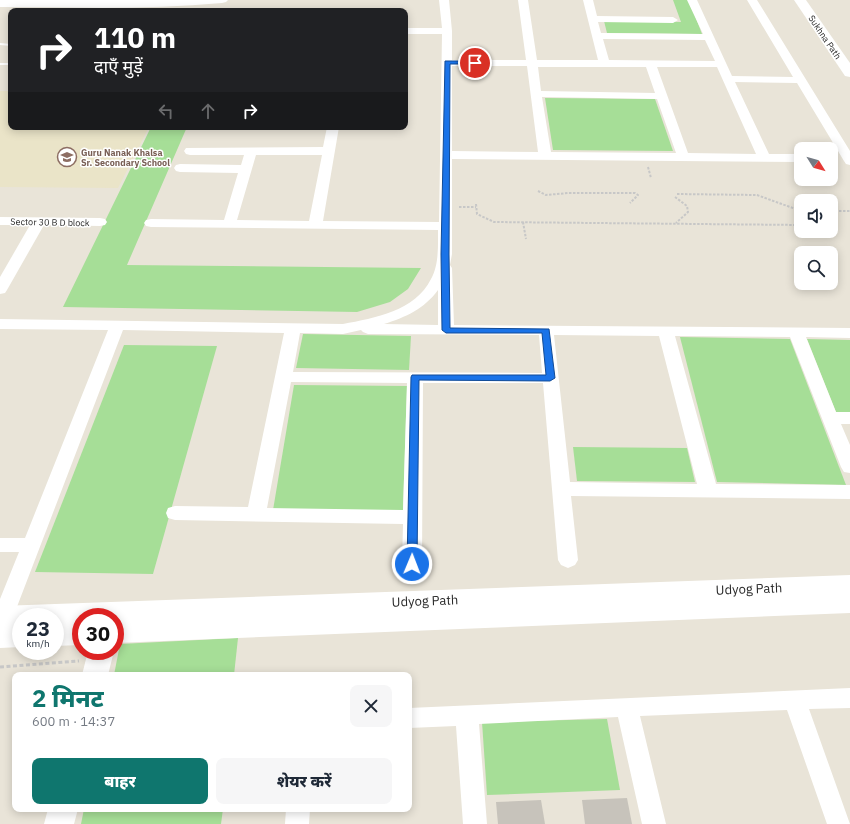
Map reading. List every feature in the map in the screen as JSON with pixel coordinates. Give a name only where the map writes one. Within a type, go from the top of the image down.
[{"type":"main road","name":"Sukhna Path","points":[[800,0],[850,73]]},
{"type":"main road","name":"Sukhna Path","points":[[809,0],[850,58]]},
{"type":"main road","name":"Udyog Path","points":[[5,626],[850,585]]},
{"type":"main road","name":"Udyog Path","points":[[124,632],[850,602]]},
{"type":"street","points":[[0,3],[196,3],[222,0]]},
{"type":"street","points":[[444,0],[447,31],[445,207],[446,330]]},
{"type":"street","points":[[523,0],[545,155]]},
{"type":"street","points":[[588,0],[604,63]]},
{"type":"street","points":[[692,0],[764,157]]},
{"type":"street","points":[[752,0],[801,80],[845,159]]},
{"type":"street","points":[[593,19],[673,20]]},
{"type":"street","points":[[408,31],[447,31]]},
{"type":"street","points":[[597,36],[709,37]]},
{"type":"street","points":[[447,63],[721,64]]},
{"type":"street","points":[[650,63],[683,157]]},
{"type":"street","points":[[728,79],[801,80]]},
{"type":"street","points":[[536,94],[662,96]]},
{"type":"street","points":[[315,225],[332,130]]},
{"type":"street","points":[[190,151],[328,151]]},
{"type":"street","points":[[229,224],[251,151]]},
{"type":"street","points":[[446,155],[794,158]]},
{"type":"street","points":[[180,168],[246,169]]},
{"type":"street","name":"Sector 30 B D block","points":[[0,221],[100,222]]},
{"type":"street","points":[[0,290],[40,222]]},
{"type":"street","points":[[151,223],[445,226]]},
{"type":"street","points":[[343,329],[373,323],[401,314],[424,299],[439,279],[445,254]]},
{"type":"street","points":[[2,328],[116,326],[293,329],[850,333]]},
{"type":"street","points":[[5,626],[31,545],[116,326]]},
{"type":"street","points":[[256,514],[293,329]]},
{"type":"street","points":[[546,331],[568,560]]},
{"type":"street","points":[[666,332],[708,490]]},
{"type":"street","points":[[796,333],[850,467]]},
{"type":"street","points":[[283,377],[550,378]]},
{"type":"street","points":[[412,564],[415,377]]},
{"type":"street","points":[[830,418],[850,418]]},
{"type":"street","points":[[561,489],[850,492]]},
{"type":"street","points":[[175,514],[413,517]]},
{"type":"street","points":[[0,545],[31,545]]},
{"type":"street","points":[[412,718],[627,706],[850,698]]},
{"type":"street","points":[[795,701],[839,824]]},
{"type":"street","points":[[627,706],[654,824]]},
{"type":"street","points":[[467,715],[475,824]]},
{"type":"street","points":[[59,824],[62,812]]},
{"type":"street","points":[[297,824],[298,812]]},
{"type":"path","points":[[538,191],[546,195],[568,193],[635,193],[638,195],[630,203]]},
{"type":"path","points":[[677,194],[757,195],[766,197],[785,207],[794,209]]},
{"type":"path","points":[[675,197],[687,206],[688,212],[676,223]]},
{"type":"path","points":[[445,207],[476,205],[477,214],[494,222],[794,225]]},
{"type":"path","points":[[838,212],[850,211]]},
{"type":"path","points":[[523,222],[526,239]]},
{"type":"path","points":[[0,667],[99,662]]},
{"type":"shaded area","name":"Guru Nanak Khalsa Sr. Secondary School","points":[[0,91],[8,91],[8,130],[147,130],[118,188],[0,187]]},
{"type":"green space","points":[[673,0],[689,0],[702,34],[607,33],[604,21],[681,22]]},
{"type":"green space","points":[[545,98],[655,99],[673,151],[553,150]]},
{"type":"green space","points":[[150,130],[186,130],[127,265],[421,268],[408,289],[390,302],[357,312],[63,307]]},
{"type":"green space","points":[[303,334],[411,336],[409,370],[296,368]]},
{"type":"green space","points":[[680,337],[790,339],[846,485],[717,482]]},
{"type":"green space","points":[[807,339],[850,340],[850,412],[836,412]]},
{"type":"green space","points":[[124,345],[217,346],[153,574],[35,572]]},
{"type":"green space","points":[[294,385],[407,386],[403,510],[273,510]]},
{"type":"green space","points":[[573,447],[687,448],[695,482],[577,481]]},
{"type":"green space","points":[[238,638],[234,672],[115,672],[117,660],[124,660],[124,644]]},
{"type":"green space","points":[[607,719],[620,790],[487,795],[482,722]]},
{"type":"green space","points":[[83,812],[223,812],[221,824],[81,824]]},
{"type":"building","points":[[627,798],[632,824],[585,824],[582,800]]},
{"type":"building","points":[[541,800],[545,824],[498,824],[496,802]]},
{"type":"place","name":"Guru Nanak Khalsa Sr. Secondary School","points":[[67,157]]},
{"type":"route","points":[[412,564],[415,377],[550,378],[546,331],[446,330],[445,254],[447,63],[475,63]]}]
